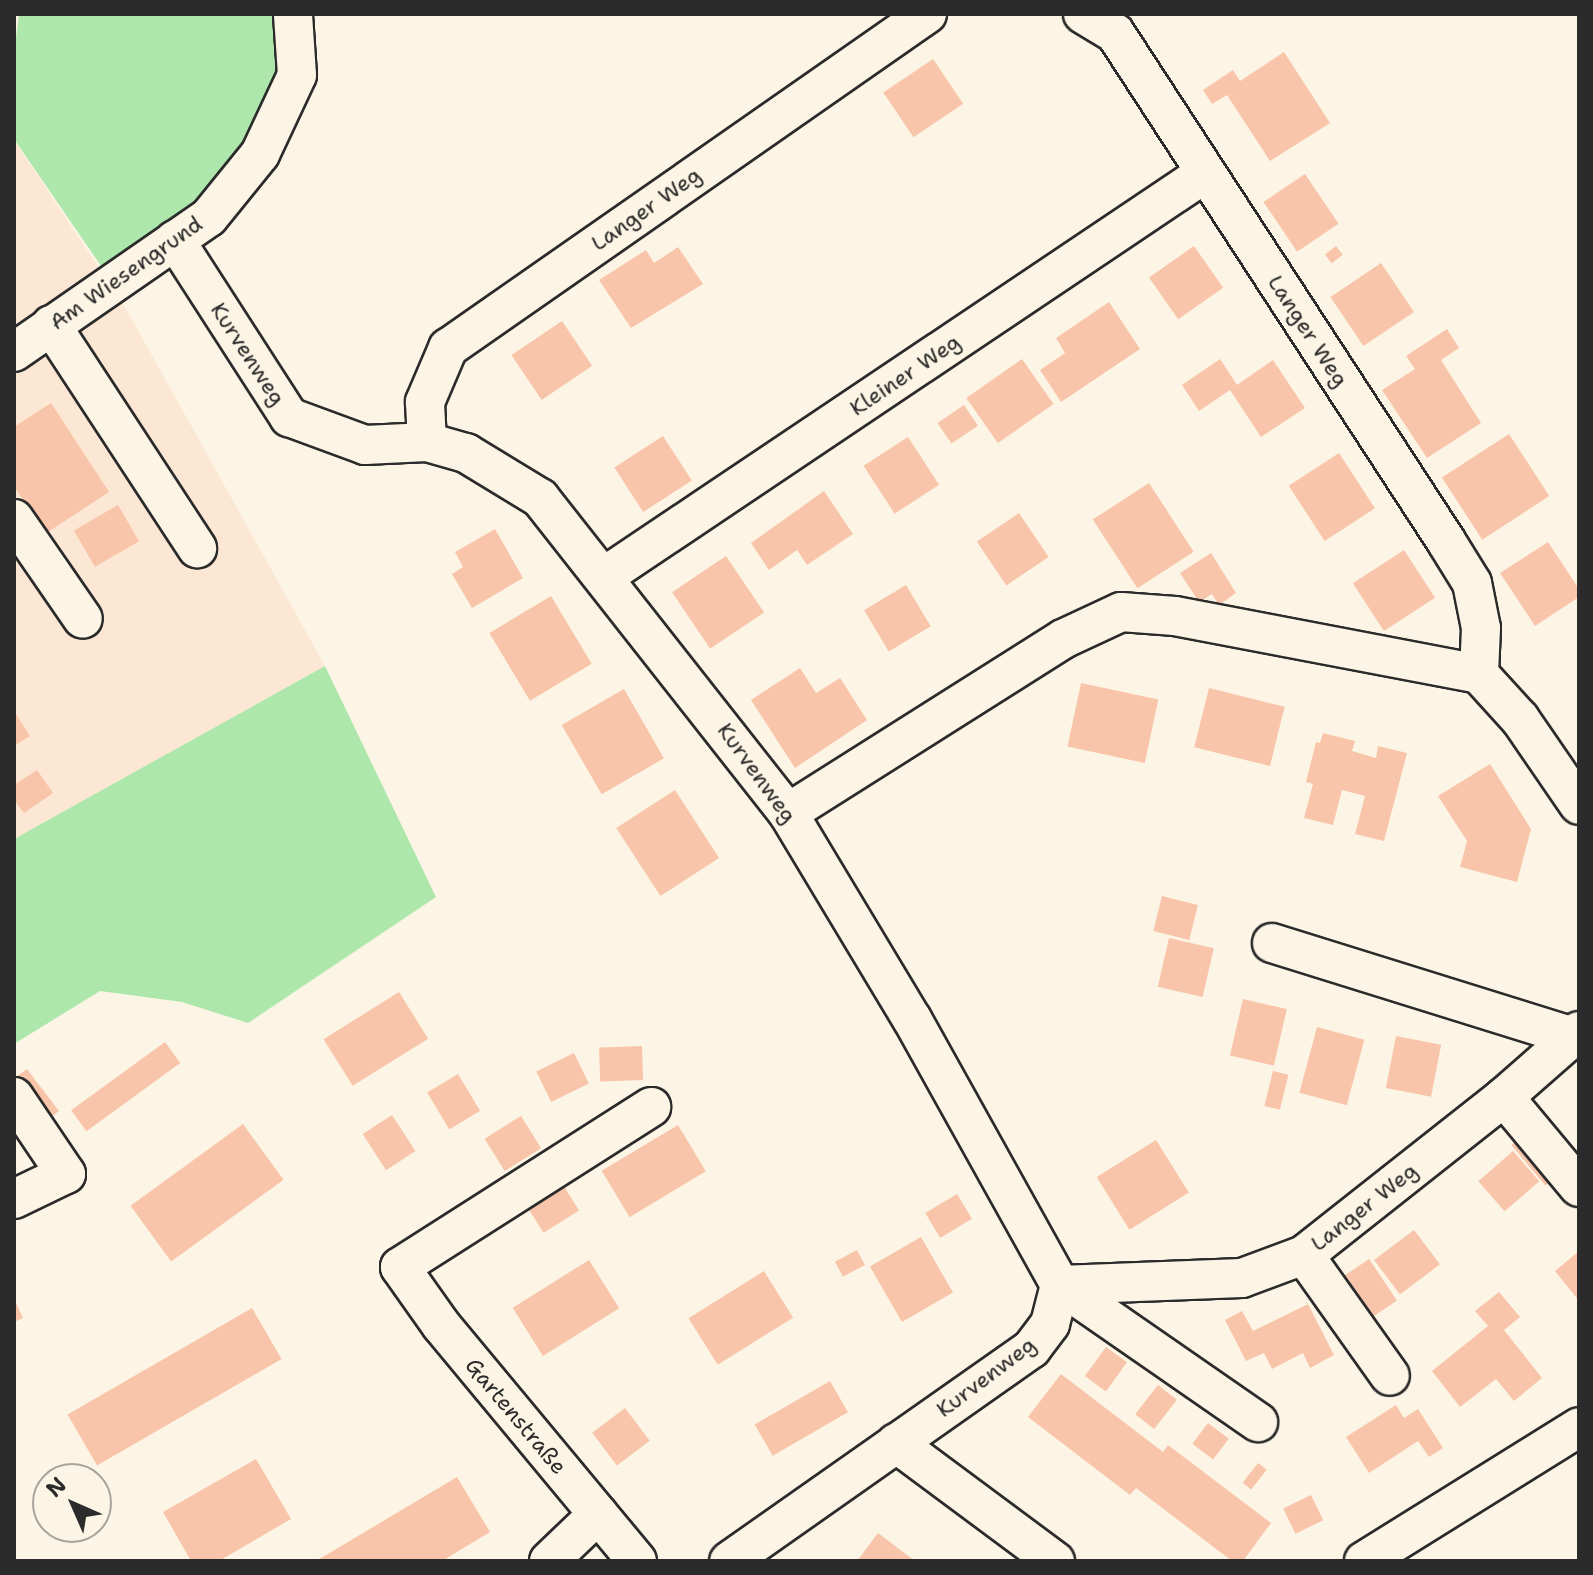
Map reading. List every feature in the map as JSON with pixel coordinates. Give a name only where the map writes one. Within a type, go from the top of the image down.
[{"type":"street","name":"Am Wiesengrund","points":[[14,352],[209,217],[260,154],[297,75],[293,14]]},
{"type":"street","name":"Langer Weg","points":[[427,442],[425,402],[448,348],[927,14]]},
{"type":"street","name":"Langer Weg","points":[[1083,14],[1115,33],[1472,583],[1481,628],[1479,674]]},
{"type":"street","name":"Kleiner Weg","points":[[605,576],[1204,174]]},
{"type":"street","name":"Kurvenweg","points":[[175,240],[289,417],[365,445],[427,442],[466,453],[540,498],[605,576],[788,813],[919,1031],[1060,1285],[1050,1324],[1031,1349],[729,1561]]},
{"type":"street","points":[[51,325],[197,548]]},
{"type":"street","points":[[14,519],[83,619]]},
{"type":"street","points":[[788,813],[1063,639],[1121,612],[1175,616],[1479,674],[1520,719],[1579,805]]},
{"type":"street","points":[[1272,943],[1576,1034]]},
{"type":"street","name":"Langer Weg","points":[[1060,1285],[1242,1278],[1304,1255],[1504,1097],[1576,1034]]},
{"type":"street","points":[[14,1097],[66,1174],[14,1199]]},
{"type":"street","points":[[1504,1097],[1579,1187]]},
{"type":"street","name":"Gartenstraße","points":[[637,1561],[441,1325],[400,1267],[651,1107]]},
{"type":"street","points":[[1304,1255],[1390,1376]]},
{"type":"street","points":[[1060,1285],[1258,1422]]},
{"type":"street","points":[[1364,1561],[1579,1427]]},
{"type":"street","points":[[896,1443],[1055,1561]]},
{"type":"street","points":[[549,1561],[598,1514]]},
{"type":"shaded area","points":[[14,140],[125,307],[325,666],[14,839]]},
{"type":"green space","points":[[19,14],[293,14],[260,154],[112,282],[14,139],[14,54]]},
{"type":"green space","points":[[325,666],[436,897],[248,1023],[182,1002],[100,991],[14,1044],[14,839]]},
{"type":"building","points":[[1284,52],[1330,123],[1270,161],[1227,95],[1212,104],[1203,90],[1233,70],[1240,81]]},
{"type":"building","points":[[933,59],[963,104],[913,137],[883,93]]},
{"type":"building","points":[[1305,174],[1339,224],[1297,252],[1264,202]]},
{"type":"building","points":[[1194,246],[1223,288],[1178,319],[1149,278]]},
{"type":"building","points":[[1336,246],[1343,255],[1332,263],[1325,255]]},
{"type":"building","points":[[678,247],[703,284],[631,328],[599,280],[646,250],[654,263]]},
{"type":"building","points":[[1381,263],[1414,312],[1363,346],[1330,297]]},
{"type":"building","points":[[1109,302],[1140,349],[1061,402],[1040,370],[1065,353],[1056,338]]},
{"type":"building","points":[[562,321],[592,366],[542,400],[511,355]]},
{"type":"building","points":[[1447,329],[1459,348],[1441,360],[1481,423],[1427,458],[1382,390],[1415,369],[1406,356]]},
{"type":"building","points":[[1022,359],[1054,404],[998,443],[966,398]]},
{"type":"building","points":[[1220,359],[1237,385],[1273,360],[1305,408],[1261,437],[1230,390],[1199,411],[1182,385]]},
{"type":"building","points":[[51,403],[109,492],[45,534],[14,486],[14,427]]},
{"type":"building","points":[[964,405],[978,426],[951,444],[937,423]]},
{"type":"building","points":[[1509,434],[1549,496],[1482,540],[1442,478]]},
{"type":"building","points":[[663,436],[692,480],[643,512],[614,468]]},
{"type":"building","points":[[908,437],[939,485],[895,514],[864,466]]},
{"type":"building","points":[[1339,453],[1375,508],[1325,541],[1289,486]]},
{"type":"building","points":[[1149,483],[1194,552],[1137,588],[1093,519]]},
{"type":"building","points":[[824,491],[853,534],[807,565],[797,550],[769,570],[751,543]]},
{"type":"building","points":[[118,505],[139,541],[95,567],[74,530]]},
{"type":"building","points":[[1019,513],[1049,557],[1006,585],[977,542]]},
{"type":"building","points":[[495,529],[523,578],[472,608],[452,574],[463,567],[455,552]]},
{"type":"building","points":[[1548,542],[1579,589],[1579,597],[1535,626],[1500,573]]},
{"type":"building","points":[[1404,550],[1435,598],[1384,631],[1353,583]]},
{"type":"building","points":[[1211,553],[1236,593],[1219,605],[1212,594],[1199,602],[1180,573]]},
{"type":"building","points":[[726,556],[764,612],[710,649],[672,592]]},
{"type":"building","points":[[906,585],[931,626],[889,651],[864,610]]},
{"type":"building","points":[[551,596],[592,664],[530,701],[489,633]]},
{"type":"building","points":[[800,668],[816,693],[840,678],[867,720],[795,768],[751,700]]},
{"type":"building","points":[[1081,683],[1158,699],[1145,763],[1067,747]]},
{"type":"building","points":[[1209,688],[1285,707],[1270,766],[1194,747]]},
{"type":"building","points":[[624,689],[664,758],[602,794],[562,725]]},
{"type":"building","points":[[14,711],[30,736],[14,746]]},
{"type":"building","points":[[1323,733],[1355,741],[1352,751],[1376,758],[1378,746],[1407,753],[1384,841],[1355,834],[1365,796],[1342,790],[1333,825],[1304,818],[1313,784],[1306,782],[1316,742],[1320,743]]},
{"type":"building","points":[[1490,764],[1531,829],[1517,882],[1460,867],[1467,841],[1438,796]]},
{"type":"building","points":[[37,770],[53,793],[24,813],[14,800],[14,785]]},
{"type":"building","points":[[675,790],[719,858],[660,896],[616,828]]},
{"type":"building","points":[[1162,896],[1198,905],[1189,940],[1153,931]]},
{"type":"building","points":[[1169,938],[1214,948],[1203,997],[1158,987]]},
{"type":"building","points":[[399,992],[428,1039],[353,1086],[324,1039]]},
{"type":"building","points":[[1243,999],[1287,1009],[1274,1066],[1230,1056]]},
{"type":"building","points":[[1317,1027],[1364,1040],[1347,1105],[1299,1093]]},
{"type":"building","points":[[1396,1036],[1441,1045],[1431,1097],[1386,1088]]},
{"type":"building","points":[[165,1042],[180,1063],[86,1131],[71,1110]]},
{"type":"building","points":[[642,1046],[643,1080],[600,1081],[599,1048]]},
{"type":"building","points":[[574,1053],[589,1084],[551,1102],[536,1071]]},
{"type":"building","points":[[27,1069],[59,1111],[38,1127],[14,1078]]},
{"type":"building","points":[[1273,1071],[1289,1075],[1280,1110],[1264,1106]]},
{"type":"building","points":[[458,1074],[480,1111],[449,1129],[427,1093]]},
{"type":"building","points":[[392,1115],[415,1151],[386,1170],[363,1134]]},
{"type":"building","points":[[521,1116],[541,1148],[505,1171],[485,1139]]},
{"type":"building","points":[[243,1124],[284,1180],[171,1262],[131,1206]]},
{"type":"building","points":[[678,1125],[706,1171],[630,1217],[602,1171]]},
{"type":"building","points":[[1522,1136],[1556,1177],[1545,1186],[1511,1145]]},
{"type":"building","points":[[1156,1140],[1189,1193],[1129,1230],[1097,1177]]},
{"type":"building","points":[[1513,1151],[1539,1181],[1505,1211],[1478,1181]]},
{"type":"building","points":[[560,1180],[579,1211],[543,1233],[524,1202]]},
{"type":"building","points":[[957,1194],[972,1219],[940,1238],[925,1213]]},
{"type":"building","points":[[1414,1230],[1440,1264],[1400,1294],[1374,1260]]},
{"type":"building","points":[[921,1237],[953,1292],[902,1322],[870,1266]]},
{"type":"building","points":[[857,1250],[865,1265],[843,1277],[835,1262]]},
{"type":"building","points":[[1579,1251],[1579,1301],[1555,1271]]},
{"type":"building","points":[[1369,1259],[1397,1300],[1372,1317],[1344,1276]]},
{"type":"building","points":[[589,1260],[619,1308],[543,1356],[513,1308]]},
{"type":"building","points":[[764,1271],[793,1318],[718,1365],[689,1318]]},
{"type":"building","points":[[1499,1292],[1520,1317],[1504,1330],[1542,1378],[1514,1401],[1496,1379],[1460,1407],[1432,1371],[1488,1326],[1475,1311]]},
{"type":"building","points":[[14,1298],[23,1318],[14,1322]]},
{"type":"building","points":[[1308,1304],[1334,1355],[1310,1368],[1303,1353],[1272,1369],[1264,1353],[1246,1361],[1225,1320],[1242,1311],[1253,1331]]},
{"type":"building","points":[[252,1308],[282,1359],[102,1463],[96,1463],[68,1414]]},
{"type":"building","points":[[1106,1347],[1127,1362],[1106,1391],[1085,1376]]},
{"type":"building","points":[[1061,1374],[1163,1452],[1168,1445],[1271,1523],[1243,1561],[1232,1561],[1136,1488],[1130,1495],[1028,1417]]},
{"type":"building","points":[[830,1381],[848,1412],[773,1456],[755,1424]]},
{"type":"building","points":[[1158,1385],[1177,1400],[1154,1429],[1135,1414]]},
{"type":"building","points":[[1396,1405],[1404,1418],[1418,1409],[1443,1448],[1429,1457],[1418,1441],[1369,1473],[1346,1437]]},
{"type":"building","points":[[625,1408],[650,1441],[617,1465],[592,1433]]},
{"type":"building","points":[[1208,1423],[1229,1439],[1213,1459],[1192,1444]]},
{"type":"building","points":[[256,1459],[291,1519],[219,1561],[191,1561],[163,1512]]},
{"type":"building","points":[[1258,1463],[1267,1470],[1251,1489],[1243,1483]]},
{"type":"building","points":[[457,1477],[490,1532],[442,1561],[316,1561]]},
{"type":"building","points":[[1311,1495],[1323,1520],[1295,1534],[1283,1509]]},
{"type":"building","points":[[878,1533],[915,1561],[857,1561]]}]
